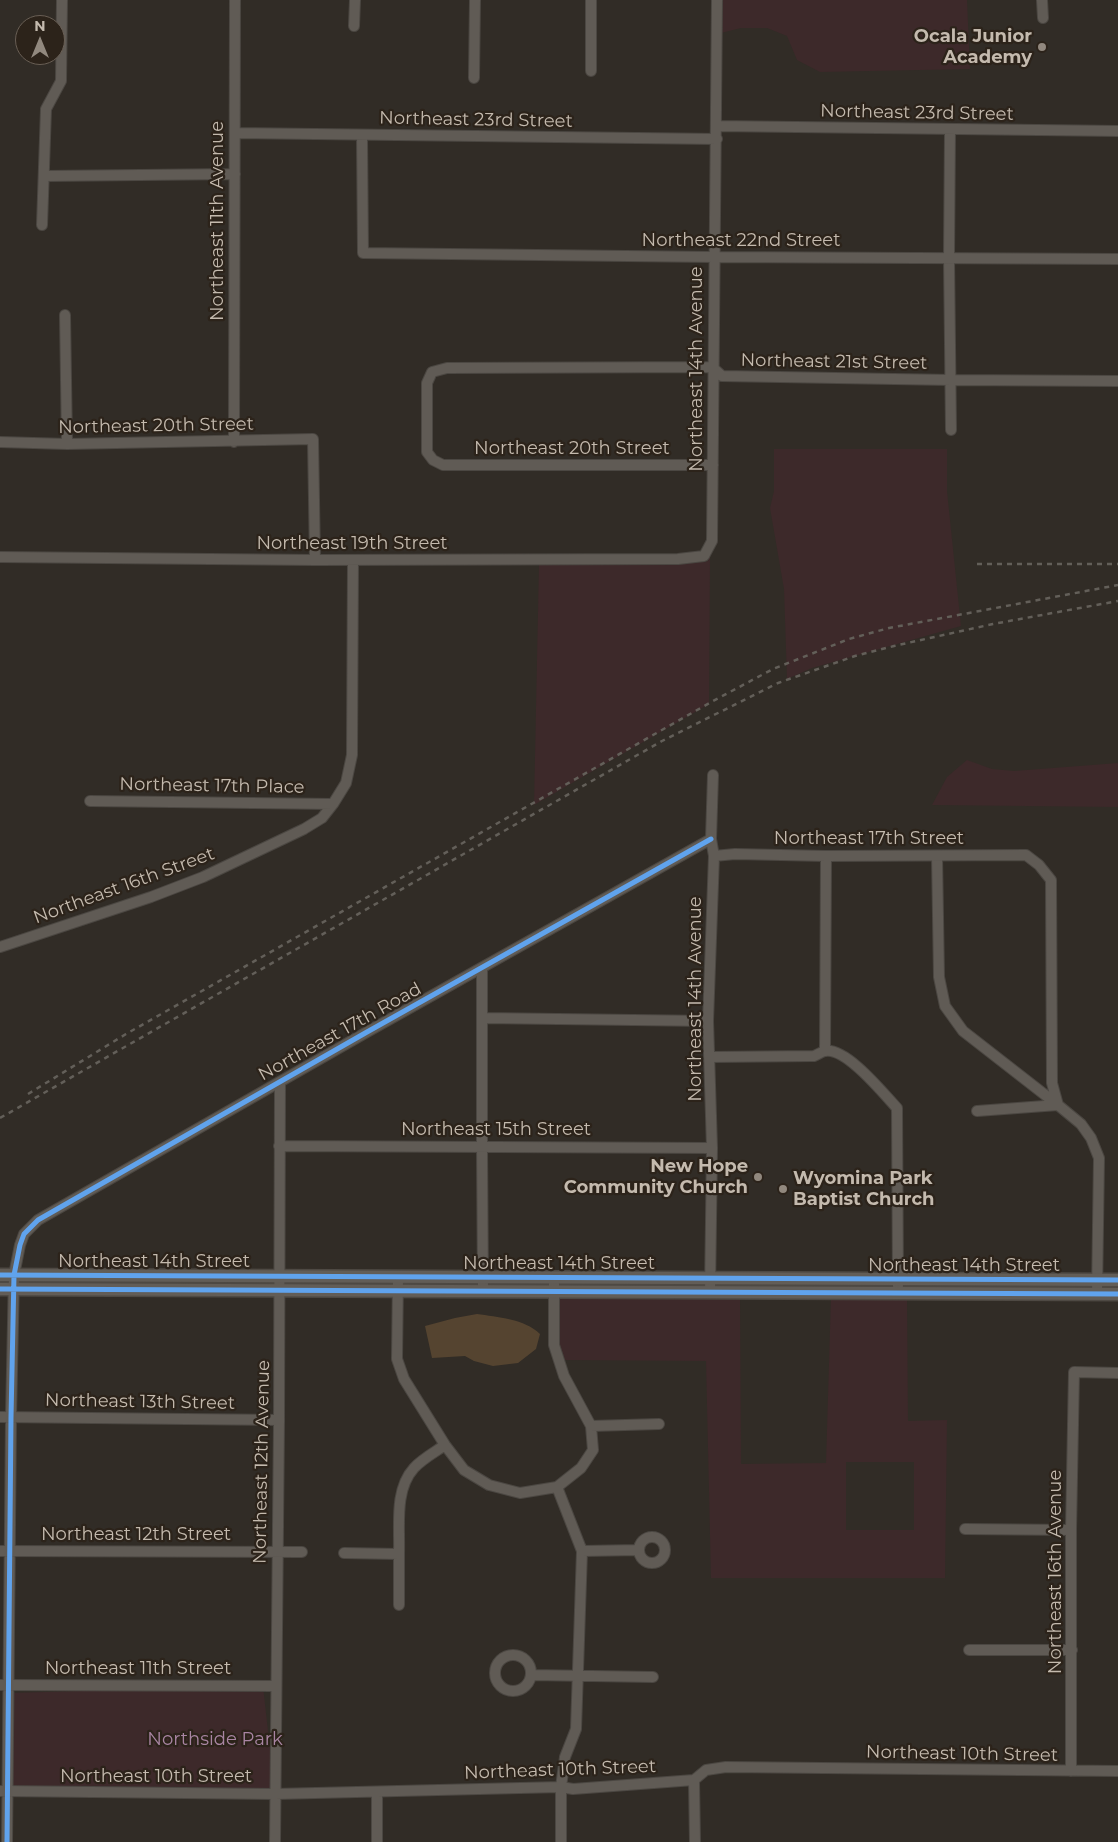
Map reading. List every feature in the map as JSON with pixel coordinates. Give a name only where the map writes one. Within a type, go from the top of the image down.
[{"type":"main road","name":"Northeast 14th Street","points":[[0,1275],[1118,1280]]},
{"type":"main road","name":"Northeast 14th Street","points":[[0,1289],[1118,1294]]},
{"type":"street","points":[[42,225],[46,109],[61,81],[62,0]]},
{"type":"street","name":"Northeast 11th Avenue","points":[[234,442],[235,0]]},
{"type":"street","points":[[354,26],[355,0]]},
{"type":"street","points":[[474,78],[475,0]]},
{"type":"street","points":[[591,71],[592,0]]},
{"type":"street","name":"Northeast 14th Avenue","points":[[704,556],[712,541],[712,367],[717,139],[717,0]]},
{"type":"street","points":[[1042,0],[1043,18]]},
{"type":"street","name":"Northeast 23rd Street","points":[[716,126],[1118,131]]},
{"type":"street","points":[[950,130],[951,430]]},
{"type":"street","name":"Northeast 23rd Street","points":[[234,133],[717,139]]},
{"type":"street","name":"Northeast 22nd Street","points":[[362,136],[363,253],[1118,259]]},
{"type":"street","points":[[45,176],[236,174]]},
{"type":"street","points":[[65,315],[67,444]]},
{"type":"street","name":"Northeast 21st Street","points":[[433,460],[427,452],[427,383],[432,372],[447,368],[712,367],[722,376],[1118,381]]},
{"type":"street","name":"Northeast 20th Street","points":[[0,442],[67,444],[313,439],[315,560]]},
{"type":"street","name":"Northeast 20th Street","points":[[433,460],[443,465],[713,465]]},
{"type":"street","name":"Northeast 19th Street","points":[[0,557],[353,560],[678,559],[704,556]]},
{"type":"street","points":[[333,804],[346,783],[352,755],[353,560]]},
{"type":"street","points":[[713,775],[711,839],[714,856]]},
{"type":"street","name":"Northeast 17th Place","points":[[90,801],[333,804]]},
{"type":"street","name":"Northeast 16th Street","points":[[0,947],[151,897],[203,877],[304,829],[322,818],[333,804]]},
{"type":"street","name":"Northeast 17th Road","points":[[14,1275],[24,1234],[38,1220],[711,839]]},
{"type":"street","name":"Northeast 17th Street","points":[[714,856],[735,854],[826,856],[1026,855],[1039,865],[1051,880],[1052,1083],[1058,1105]]},
{"type":"street","name":"Northeast 14th Avenue","points":[[710,1292],[712,1148],[708,1020],[714,856]]},
{"type":"street","points":[[825,1051],[826,856]]},
{"type":"street","points":[[937,856],[939,977],[945,1006],[963,1031],[1081,1124],[1091,1138],[1099,1158],[1097,1294]]},
{"type":"street","points":[[482,968],[483,1291]]},
{"type":"street","points":[[483,1018],[708,1020]]},
{"type":"street","points":[[710,1057],[814,1056],[825,1051],[839,1053],[868,1076],[897,1108],[898,1293]]},
{"type":"street","name":"Northeast 12th Avenue","points":[[275,1842],[280,1082]]},
{"type":"street","points":[[977,1110],[1058,1105]]},
{"type":"street","name":"Northeast 15th Street","points":[[279,1146],[712,1148]]},
{"type":"street","points":[[7,1842],[4,1791],[5,1551],[11,1417],[14,1275]]},
{"type":"street","points":[[398,1277],[397,1359],[404,1379],[445,1445],[464,1470],[489,1485],[520,1493],[556,1487],[581,1468],[592,1450],[591,1426],[564,1376],[554,1345],[554,1278]]},
{"type":"street","name":"Northeast 16th Avenue","points":[[1071,1771],[1071,1530],[1074,1372],[1118,1373]]},
{"type":"street","name":"Northeast 13th Street","points":[[0,1417],[279,1420]]},
{"type":"street","points":[[591,1426],[659,1424]]},
{"type":"street","points":[[399,1605],[400,1505],[403,1486],[414,1468],[445,1445]]},
{"type":"street","points":[[556,1487],[582,1551],[576,1729],[565,1757],[561,1787],[561,1842]]},
{"type":"street","points":[[965,1528],[1071,1530]]},
{"type":"street","points":[[582,1551],[639,1550]]},
{"type":"street","name":"Northeast 12th Street","points":[[5,1551],[302,1552]]},
{"type":"street","points":[[344,1553],[400,1554]]},
{"type":"street","points":[[969,1650],[1072,1650]]},
{"type":"street","points":[[531,1675],[652,1677]]},
{"type":"street","name":"Northeast 11th Street","points":[[4,1685],[276,1686]]},
{"type":"street","name":"Northeast 10th Street","points":[[4,1791],[275,1794],[573,1788],[694,1780],[706,1770],[726,1768],[1118,1771]]},
{"type":"street","points":[[694,1780],[695,1842]]},
{"type":"street","points":[[377,1793],[377,1842]]},
{"type":"green space","points":[[721,0],[967,0],[970,69],[820,72],[797,60],[787,36],[767,28],[741,28],[721,33]]},
{"type":"green space","points":[[774,449],[947,449],[947,491],[961,626],[812,668],[787,679],[784,589],[770,508],[774,491]]},
{"type":"green space","points":[[708,557],[710,557],[709,704],[534,805],[539,564],[705,562],[709,560]]},
{"type":"green space","points":[[967,760],[992,769],[1014,771],[1118,763],[1118,807],[932,805],[947,777]]},
{"type":"green space","points":[[558,1296],[740,1297],[741,1464],[826,1463],[831,1297],[907,1298],[908,1421],[947,1420],[945,1578],[711,1578],[706,1361],[563,1360],[558,1339]],"holes":[[[846,1462],[914,1462],[914,1530],[846,1530]]]},
{"type":"green space","name":"Northside Park","points":[[263,1686],[275,1794],[8,1792],[9,1693]]},
{"type":"shaded area","points":[[477,1314],[519,1322],[534,1329],[540,1334],[536,1349],[518,1363],[493,1366],[474,1361],[465,1356],[432,1358],[425,1326]]},
{"type":"railway","points":[[977,564],[1118,564]]},
{"type":"railway","points":[[28,1094],[126,1034],[713,701],[773,669],[849,639],[889,628],[1118,585]]},
{"type":"railway","points":[[0,1118],[662,741],[778,683],[855,656],[894,646],[993,624],[1118,601]]},
{"type":"cycle path","points":[[7,1842],[14,1275],[24,1234],[38,1220],[367,1032],[711,839]]},
{"type":"cycle path","points":[[0,1275],[1118,1280]]},
{"type":"cycle path","points":[[0,1289],[1118,1294]]},
{"type":"place","name":"Ocala Junior Academy","points":[[1042,47]]},
{"type":"place","name":"New Hope Community Church","points":[[758,1177]]},
{"type":"place","name":"Wyomina Park Baptist Church","points":[[783,1189]]}]
